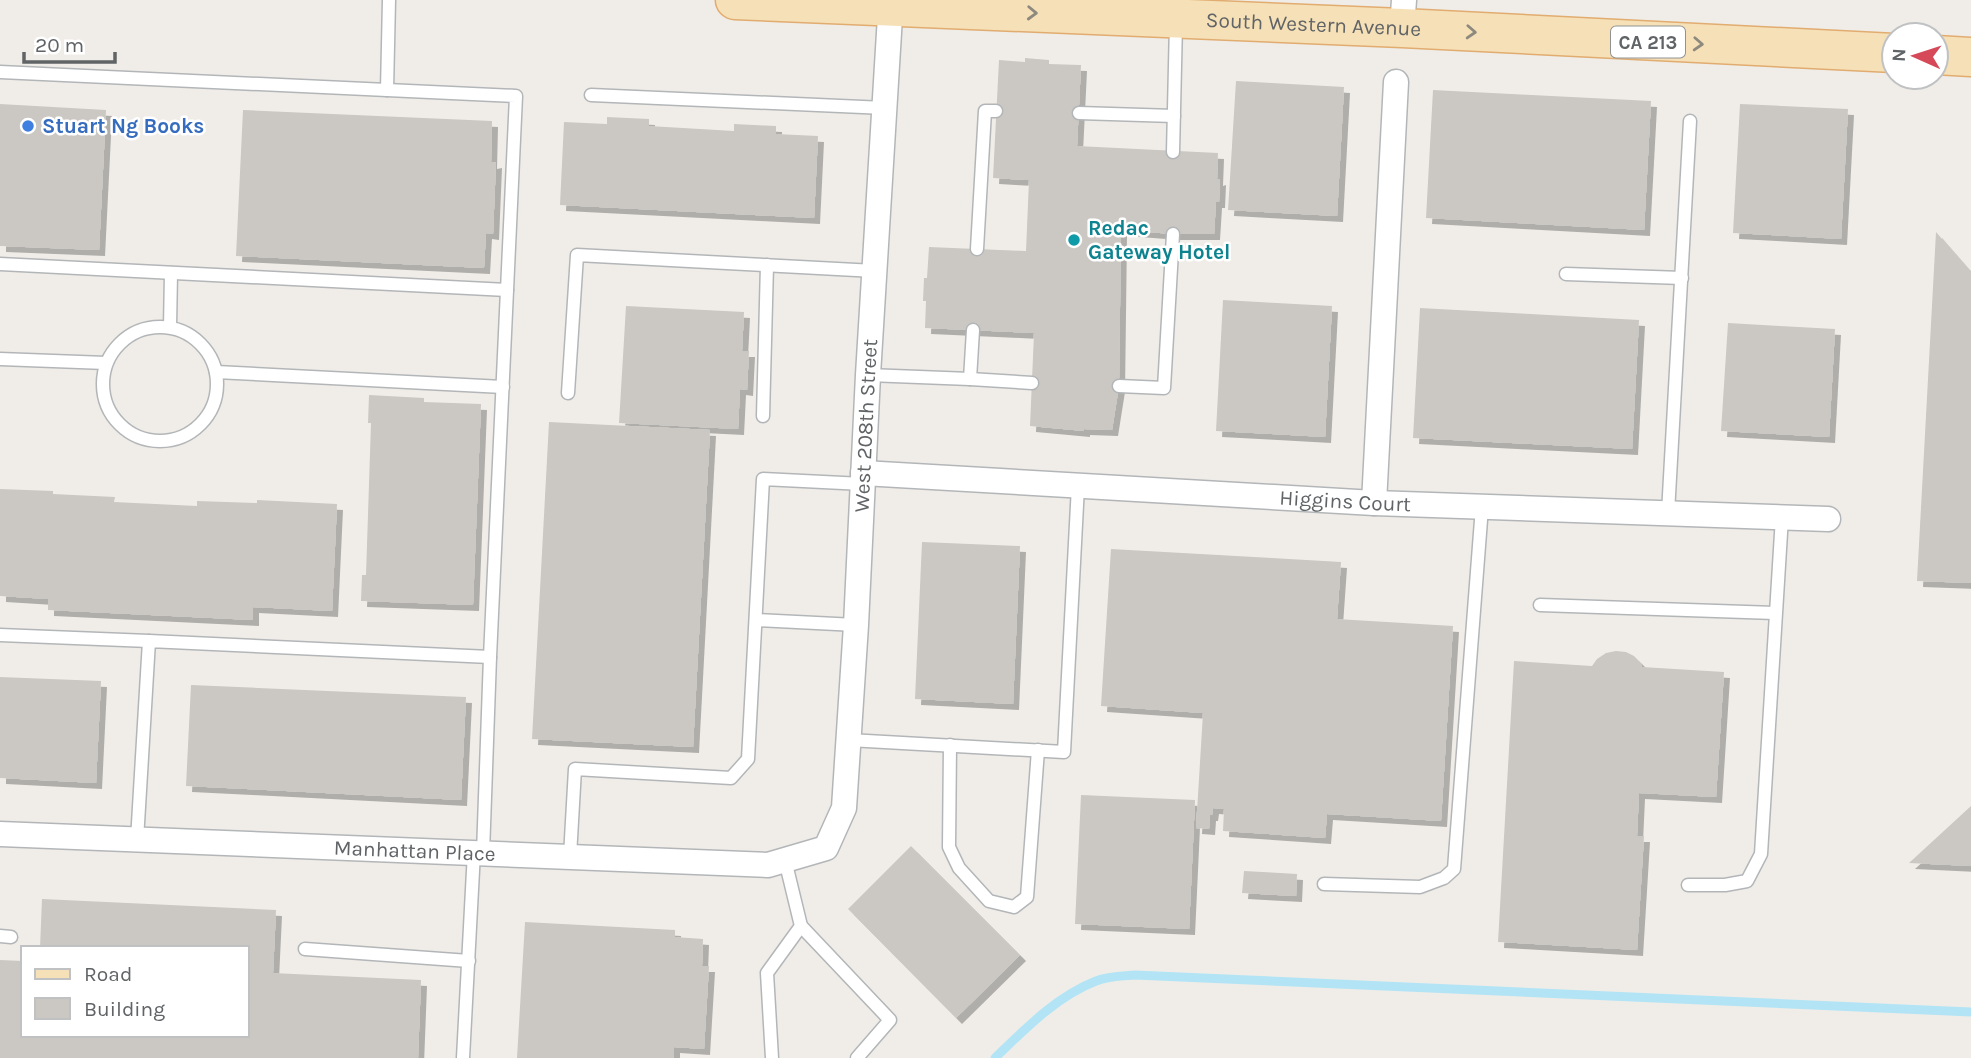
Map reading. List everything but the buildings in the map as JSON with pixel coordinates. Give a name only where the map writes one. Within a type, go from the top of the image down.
[{"type":"main road","name":"South Western Avenue","points":[[735,0],[891,4],[1176,19],[1403,14],[1880,52]]},
{"type":"main road","points":[[1950,56],[1971,57]]},
{"type":"street","name":"West 208th Street","points":[[826,848],[844,808],[891,4]]},
{"type":"street","points":[[1374,503],[1395,82]]},
{"type":"street","name":"Higgins Court","points":[[863,478],[1079,486],[1374,503],[1828,519]]},
{"type":"street","name":"Manhattan Place","points":[[0,834],[768,865],[826,848]]},
{"type":"lane","points":[[387,90],[389,0]]},
{"type":"lane","points":[[1173,152],[1176,19]]},
{"type":"lane","points":[[0,72],[516,96],[490,657],[479,852],[468,961],[463,1058]]},
{"type":"lane","points":[[591,95],[885,108]]},
{"type":"lane","points":[[977,249],[985,111],[996,111]]},
{"type":"lane","points":[[1079,113],[1174,116]]},
{"type":"lane","points":[[1668,513],[1690,121]]},
{"type":"lane","points":[[1119,386],[1164,388],[1173,233]]},
{"type":"lane","points":[[568,393],[577,255],[875,271]]},
{"type":"lane","points":[[0,264],[507,290]]},
{"type":"lane","points":[[763,416],[767,265]]},
{"type":"lane","points":[[170,327],[171,273]]},
{"type":"lane","points":[[1566,274],[1682,278]]},
{"type":"lane","points":[[150,327],[170,327],[189,334],[204,346],[216,372],[218,383],[215,402],[206,419],[193,431],[177,439],[159,442],[141,439],[125,429],[112,416],[104,399],[106,363],[117,346],[132,334],[150,327]]},
{"type":"lane","points":[[970,379],[973,330]]},
{"type":"lane","points":[[0,359],[106,363]]},
{"type":"lane","points":[[216,372],[503,387]]},
{"type":"lane","points":[[868,375],[1032,383]]},
{"type":"lane","points":[[570,856],[575,769],[731,778],[748,759],[763,479],[863,478]]},
{"type":"lane","points":[[849,740],[1063,752],[1079,486]]},
{"type":"lane","points":[[1324,884],[1420,887],[1444,878],[1454,869],[1482,507]]},
{"type":"lane","points":[[1688,885],[1725,885],[1747,881],[1761,854],[1782,517]]},
{"type":"lane","points":[[1540,605],[1774,613]]},
{"type":"lane","points":[[756,620],[856,625]]},
{"type":"lane","points":[[0,635],[490,657]]},
{"type":"lane","points":[[137,839],[149,641]]},
{"type":"lane","points":[[950,745],[948,847],[959,868],[989,901],[1014,907],[1027,897],[1038,750]]},
{"type":"lane","points":[[785,860],[801,926],[890,1020],[857,1058]]},
{"type":"lane","points":[[772,1058],[767,973],[801,926]]},
{"type":"lane","points":[[305,950],[468,961]]},
{"type":"waterway","points":[[995,1058],[1042,1014],[1068,995],[1101,979],[1135,975],[1971,1012]]},
{"type":"place","name":"Stuart Ng Books","points":[[28,126]]},
{"type":"place","name":"Redac Gateway Hotel","points":[[1074,240]]}]
